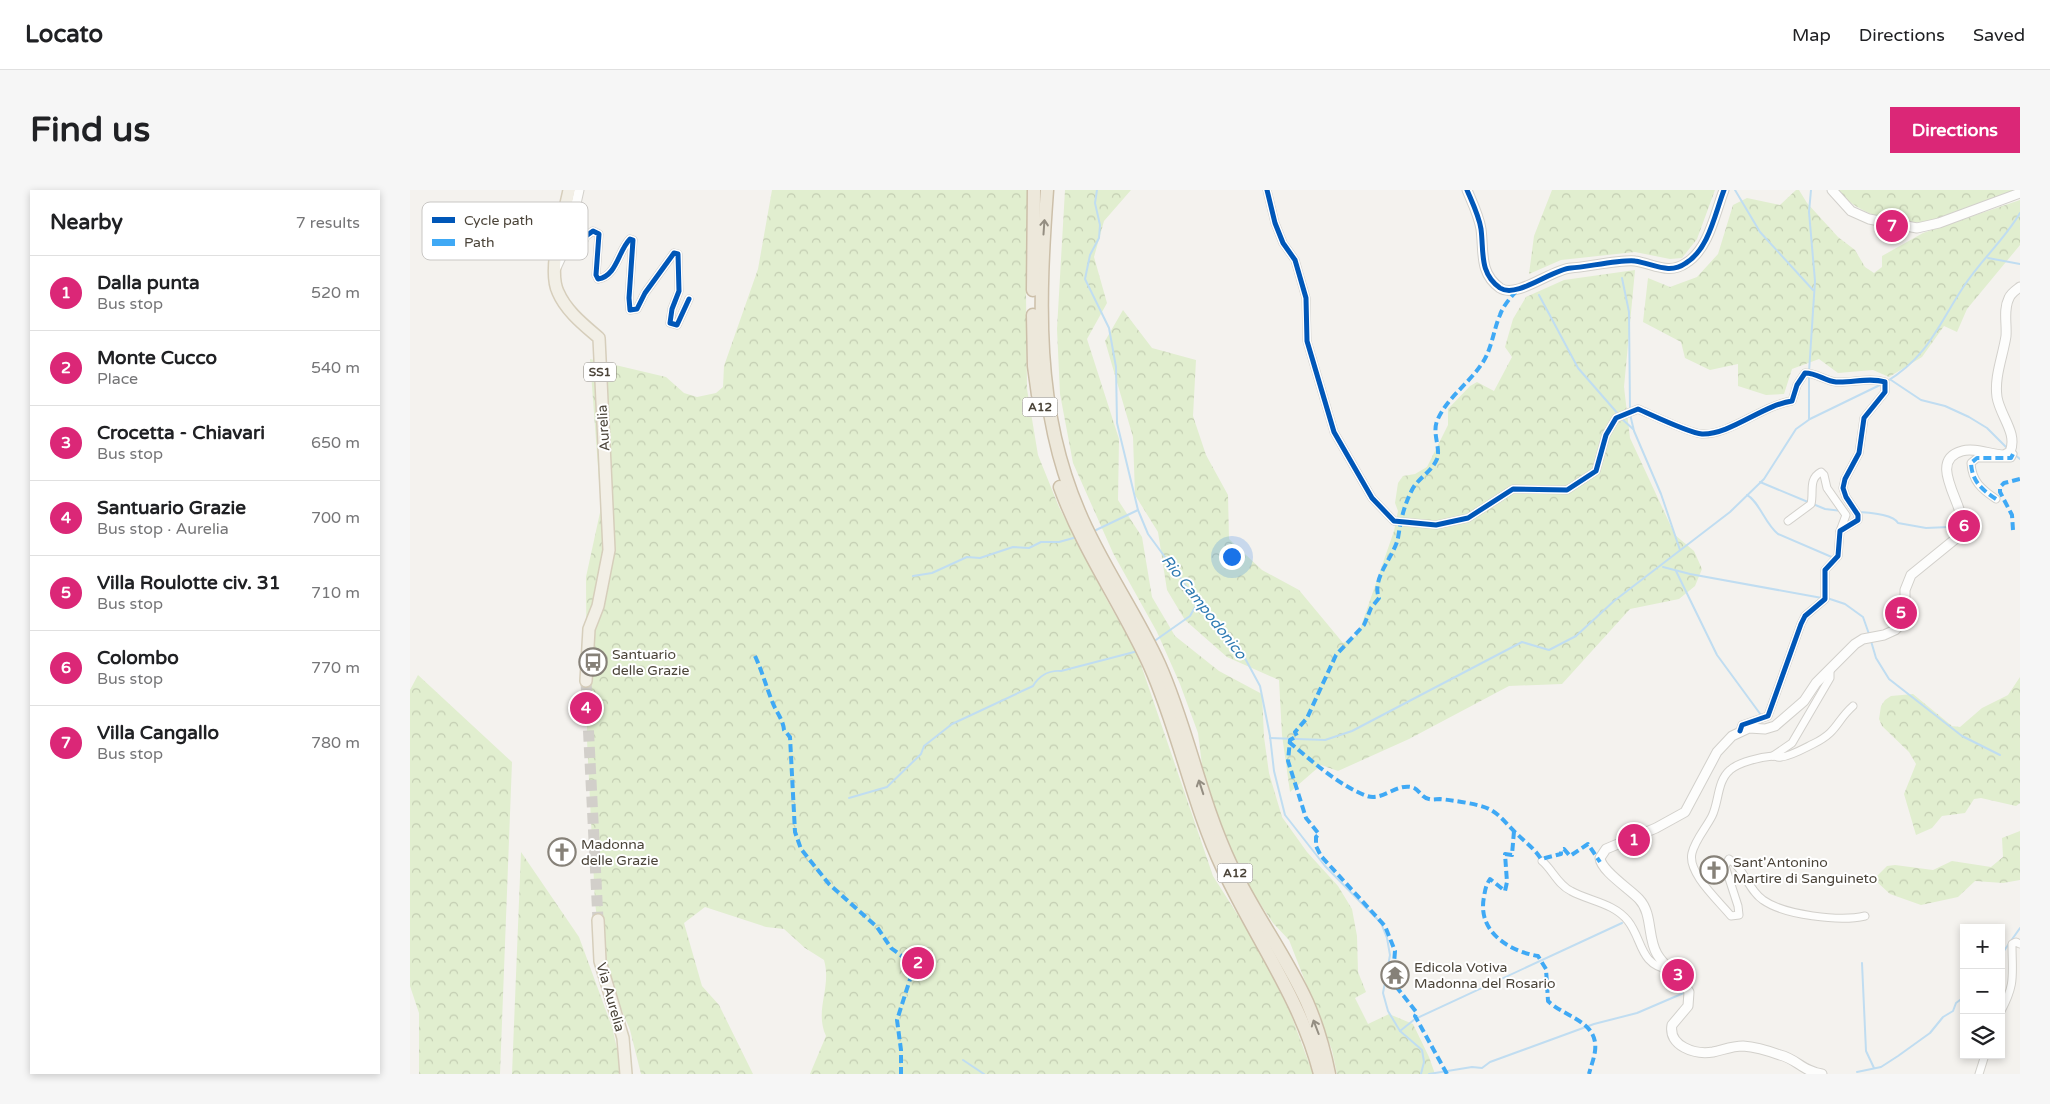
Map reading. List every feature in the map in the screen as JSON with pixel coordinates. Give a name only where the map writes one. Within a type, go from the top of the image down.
[{"type":"highway","name":"A12","points":[[1034,190],[1038,344],[1057,467],[1079,513],[1100,565],[1172,696],[1206,801],[1231,865],[1306,1001],[1323,1047],[1330,1074]]},
{"type":"highway","name":"A12","points":[[1037,264],[1047,190]]},
{"type":"highway","name":"A12","points":[[1154,665],[1162,698],[1196,806],[1223,870],[1297,1009],[1314,1051],[1320,1074]]},
{"type":"main road","name":"Aurelia","points":[[556,260],[554,272],[557,292],[572,313],[599,338],[608,550],[598,606],[589,629],[586,681]]},
{"type":"main road","name":"Via Aurelia","points":[[598,920],[600,961],[623,1038],[626,1074]]},
{"type":"street","points":[[1267,190],[1275,223],[1283,243],[1295,260],[1306,298],[1307,341],[1334,432],[1372,498],[1394,520],[1436,525],[1468,518],[1513,489],[1567,490],[1596,471],[1606,435],[1616,418],[1638,409],[1701,434],[1720,431],[1780,403],[1792,401],[1797,385],[1806,373],[1812,373],[1827,381],[1877,379],[1885,382],[1885,392],[1864,418],[1859,453],[1845,479],[1843,488],[1846,497],[1858,515],[1858,520],[1840,531]]},
{"type":"street","points":[[1467,190],[1481,228],[1483,266],[1492,280],[1502,290],[1510,290],[1525,287],[1563,269],[1634,260],[1662,269],[1676,268],[1687,263],[1704,243],[1724,190]]},
{"type":"street","points":[[1832,190],[1851,211],[1869,219],[1918,228],[1939,223],[2020,193]]},
{"type":"street","points":[[588,235],[593,231],[599,234],[596,275],[598,279],[605,278],[614,268],[624,245],[630,239],[634,240],[629,298],[630,310],[637,309],[645,293],[674,253],[678,254],[679,291],[672,309],[670,323],[676,324],[689,299]]},
{"type":"street","points":[[554,272],[560,260]]},
{"type":"street","points":[[1996,499],[1978,486],[1972,475],[1971,463],[1977,458],[2002,460],[2010,458],[2013,454],[2010,452],[2013,442],[1999,406],[1996,388],[2006,334],[2005,310],[2010,296],[2020,287]]},
{"type":"street","points":[[1822,1074],[1803,1069],[1782,1055],[1744,1046],[1731,1046],[1704,1053],[1676,1043],[1672,1038],[1672,1025],[1688,1006],[1689,992],[1657,954],[1643,905],[1604,868],[1600,858],[1606,850],[1656,828],[1685,812],[1717,752],[1740,731],[1749,728],[1766,729],[1775,726],[1804,701],[1816,684],[1854,644],[1863,639],[1884,635],[1902,623],[1905,612],[1904,590],[1911,575],[1959,536],[1962,520],[1947,477],[1946,468],[1950,459],[1963,450],[1998,455],[2010,452]]},
{"type":"street","points":[[1740,731],[1742,725],[1768,716],[1801,624],[1806,616],[1821,605],[1825,599],[1825,570],[1838,556],[1840,531],[1846,515],[1827,488],[1824,475],[1821,472],[1816,474],[1811,487],[1811,504],[1788,521]]},
{"type":"street","points":[[1830,671],[1830,678],[1792,743],[1773,756],[1739,765],[1724,777],[1712,816],[1691,853],[1692,867],[1704,885],[1731,916],[1739,915],[1726,866],[1729,859],[1738,864],[1762,900],[1783,909],[1827,917],[1853,919],[1865,916]]},
{"type":"street","points":[[1773,756],[1780,758],[1831,734],[1841,723],[1844,714],[1853,706]]},
{"type":"street","points":[[1542,861],[1571,891],[1594,899],[1621,914],[1629,922],[1645,957],[1660,968],[1670,970]]},
{"type":"street","points":[[2005,1001],[2013,982],[2012,944],[2016,942],[2020,944]]},
{"type":"street","points":[[593,949],[600,961]]},
{"type":"street","points":[[1979,1074],[1984,1059]]},
{"type":"green space","points":[[772,190],[1030,190],[1026,292],[1027,389],[1038,455],[1059,507],[1137,653],[1213,876],[1255,942],[1290,1012],[1313,1074],[810,1074],[826,1036],[822,1017],[826,980],[824,960],[805,948],[784,929],[766,927],[705,907],[684,923],[702,986],[719,1005],[753,1074],[641,1074],[630,1030],[602,962],[595,902],[587,740],[586,577],[601,508],[590,359],[666,377],[684,393],[697,397],[716,393],[723,387],[724,366],[758,269]]},
{"type":"green space","points":[[1065,190],[1131,190],[1104,221],[1094,257],[1107,303],[1087,339],[1119,439],[1118,500],[1142,537],[1152,597],[1175,636],[1219,671],[1262,694],[1264,737],[1269,773],[1282,817],[1307,852],[1338,886],[1352,909],[1357,936],[1358,972],[1366,992],[1355,998],[1368,1024],[1389,1014],[1413,1024],[1435,1074],[1337,1074],[1332,1050],[1289,940],[1273,923],[1247,884],[1224,834],[1203,773],[1198,733],[1180,684],[1157,632],[1113,553],[1073,463],[1060,394],[1057,329]]},
{"type":"green space","points":[[1552,190],[1715,190],[1697,239],[1682,258],[1670,259],[1635,252],[1561,260],[1529,274],[1534,236]]},
{"type":"green space","points":[[1796,190],[1799,190],[1807,203],[1838,237],[1855,250],[1865,267],[1874,273],[1882,267],[1882,256],[1923,233],[2020,200],[2020,245],[1967,309],[1957,332],[1944,326],[1922,357],[1889,377],[1873,370],[1838,373],[1819,359],[1792,369],[1784,394],[1766,395],[1738,386],[1738,364],[1710,370],[1685,358],[1681,342],[1643,322],[1648,278],[1670,287],[1697,277],[1718,254],[1733,205],[1747,198],[1780,205]]},
{"type":"green space","points":[[1838,190],[2015,190],[2011,195],[1955,215],[1922,222],[1899,222],[1865,211],[1845,198]]},
{"type":"green space","points":[[1635,270],[1624,387],[1630,438],[1675,535],[1694,551],[1702,569],[1695,586],[1679,599],[1630,609],[1562,684],[1509,686],[1409,739],[1338,771],[1321,765],[1290,792],[1282,735],[1279,680],[1227,657],[1185,620],[1167,590],[1158,532],[1135,495],[1133,437],[1105,341],[1123,310],[1152,348],[1196,360],[1193,416],[1206,455],[1228,495],[1229,539],[1262,570],[1299,590],[1343,643],[1358,635],[1394,531],[1398,511],[1395,503],[1398,483],[1403,476],[1415,474],[1427,467],[1448,425],[1448,409],[1470,386],[1477,382],[1494,391],[1512,357],[1505,347],[1513,319],[1526,297],[1564,280]]},
{"type":"green space","points":[[418,675],[512,762],[500,1074],[419,1074],[419,1013],[410,986],[410,690]]},
{"type":"green space","points":[[2020,677],[2020,803],[2016,806],[1981,798],[1974,799],[1965,813],[1942,816],[1932,828],[1916,835],[1904,794],[1916,764],[1909,752],[1882,726],[1879,719],[1881,706],[1891,696],[1913,694],[1952,726],[1960,727],[1982,708],[2008,695]]},
{"type":"green space","points":[[2020,831],[2020,880],[2003,883],[1975,881],[1958,897],[1921,905],[1890,894],[1876,881],[1876,877],[1887,866],[1895,865],[1933,870],[1952,861],[1991,867],[2003,857],[2002,838]]},
{"type":"green space","points":[[521,852],[579,937],[612,1027],[623,1074],[512,1074]]},
{"type":"waterway","name":"Rio Campodonico","points":[[1097,190],[1095,203],[1100,225],[1099,238],[1090,255],[1085,279],[1109,328],[1116,367],[1117,423],[1138,510],[1148,534],[1198,602],[1240,649],[1260,686],[1270,736],[1274,771],[1285,815],[1325,866],[1381,923],[1387,938],[1390,955],[1383,993],[1388,1011],[1400,1031],[1422,1050],[1424,1062],[1421,1074]]},
{"type":"waterway","points":[[1735,190],[1760,232],[1813,290]]},
{"type":"waterway","points":[[1809,372],[1815,281],[1809,212],[1811,190]]},
{"type":"waterway","points":[[1886,382],[1913,362],[1923,350],[1971,277],[2020,213]]},
{"type":"waterway","points":[[1988,258],[2020,264]]},
{"type":"waterway","points":[[1622,278],[1629,312],[1630,410]]},
{"type":"waterway","points":[[1539,295],[1578,368],[1619,415]]},
{"type":"waterway","points":[[1809,376],[1809,419]]},
{"type":"waterway","points":[[1891,380],[1921,400],[1945,406],[1969,417],[1987,428],[2007,448]]},
{"type":"waterway","points":[[1270,738],[1325,740],[1352,731],[1522,642],[1549,650],[1576,636],[1614,601],[1730,512],[1764,479],[1796,429],[1810,419],[1882,384]]},
{"type":"waterway","points":[[1630,414],[1634,431],[1661,494],[1680,550]]},
{"type":"waterway","points":[[1622,419],[1633,429]]},
{"type":"waterway","points":[[2014,454],[2020,459]]},
{"type":"waterway","points":[[1760,482],[1808,502]]},
{"type":"waterway","points":[[1747,495],[1755,502],[1769,525],[1778,534],[1834,558]]},
{"type":"waterway","points":[[1813,504],[1825,509],[1842,511]]},
{"type":"waterway","points":[[1094,531],[1138,510]]},
{"type":"waterway","points":[[1859,512],[1886,516],[1898,523],[1926,528],[1949,527]]},
{"type":"waterway","points":[[913,576],[932,573],[967,557],[980,558],[1013,547],[1029,548],[1041,542],[1059,542],[1077,537]]},
{"type":"waterway","points":[[1663,567],[1690,574],[1822,598]]},
{"type":"waterway","points":[[1676,571],[1717,655],[1761,715]]},
{"type":"waterway","points":[[1827,598],[1845,604],[1863,617],[1869,634]]},
{"type":"waterway","points":[[1153,642],[1190,616],[1198,602]]},
{"type":"waterway","points":[[1871,641],[1876,658],[1889,679],[1962,736],[2000,755]]},
{"type":"waterway","points":[[849,798],[887,787],[921,754],[924,746],[952,724],[1033,686],[1045,674],[1138,651]]},
{"type":"waterway","points":[[1400,1031],[1415,1019],[1622,923]]},
{"type":"waterway","points":[[2005,949],[2020,928]]},
{"type":"waterway","points":[[1862,963],[1866,1051],[1874,1068]]},
{"type":"waterway","points":[[1429,1074],[1472,1067],[1482,1068],[1490,1062],[1594,1024],[1637,1013],[1686,992]]},
{"type":"waterway","points":[[1857,1072],[1881,1067],[1898,1056],[1930,1033],[1943,1017],[1953,1011],[1956,1003],[1960,1000]]},
{"type":"waterway","points":[[963,1060],[984,1074]]},
{"type":"tunnel","points":[[586,681],[598,920]]},
{"type":"marked path","points":[[1447,1074],[1415,1016],[1417,1013],[1395,985],[1393,976],[1395,951],[1385,926],[1321,856],[1316,846],[1316,837],[1319,834],[1306,818],[1288,761],[1290,740],[1297,736],[1295,732],[1307,718],[1336,655],[1364,625],[1371,608],[1379,598],[1377,590],[1380,575],[1396,545],[1407,500],[1413,488],[1437,459],[1438,450],[1435,431],[1437,421],[1451,399],[1476,372],[1485,359],[1501,312],[1517,290]]},
{"type":"marked path","points":[[1996,499],[1986,492],[1975,480],[1971,463],[1977,458],[2011,458],[2013,454],[2010,452]]},
{"type":"marked path","points":[[2013,530],[2012,515],[2000,492],[2000,487],[2004,483],[2020,479]]},
{"type":"marked path","points":[[755,656],[784,730],[790,737],[795,832],[801,849],[829,884],[877,927],[891,948],[910,962],[912,973],[897,1020],[901,1050],[901,1074]]},
{"type":"marked path","points":[[1289,742],[1316,765],[1346,786],[1367,796],[1384,795],[1400,788],[1411,787],[1429,799],[1451,800],[1479,805],[1497,814],[1541,859],[1561,854],[1561,850],[1564,849],[1570,856],[1588,844],[1600,862]]},
{"type":"marked path","points":[[1514,831],[1512,855],[1505,854],[1507,882],[1505,891],[1490,879],[1484,897],[1483,909],[1485,920],[1490,929],[1506,944],[1538,956],[1546,969],[1548,1001],[1586,1026],[1592,1033],[1595,1041],[1595,1051],[1589,1074]]},
{"type":"cycle path","points":[[1267,190],[1275,223],[1283,243],[1295,260],[1306,298],[1307,341],[1334,432],[1372,498],[1394,521],[1436,525],[1468,518],[1513,489],[1567,490],[1596,471],[1606,435],[1616,418],[1638,409],[1688,431],[1702,434],[1713,433],[1724,430],[1770,408],[1792,401],[1797,385],[1805,373],[1836,382],[1873,380],[1885,382],[1885,392],[1864,418],[1859,453],[1845,479],[1843,488],[1846,497],[1858,515],[1858,520],[1840,531],[1838,556],[1825,570],[1825,599],[1805,616],[1801,624],[1768,716],[1742,725],[1740,731]]},
{"type":"cycle path","points":[[1467,190],[1480,224],[1486,269],[1493,282],[1500,288],[1507,290],[1525,287],[1563,270],[1614,262],[1635,261],[1661,268],[1680,266],[1694,257],[1706,240],[1724,190]]},
{"type":"cycle path","points":[[588,235],[593,231],[599,234],[596,275],[598,279],[609,273],[626,244],[630,239],[633,240],[629,298],[630,310],[637,309],[645,293],[674,253],[678,254],[679,291],[672,309],[670,323],[677,325],[689,299]]},
{"type":"place","name":"Villa Cangallo","points":[[1892,226]]},
{"type":"place","name":"Colombo","points":[[1964,526]]},
{"type":"place","name":"Villa Roulotte civ. 31","points":[[1901,613]]},
{"type":"place","name":"Santuario delle Grazie","points":[[593,662]]},
{"type":"place","name":"Santuario Grazie","points":[[586,708]]},
{"type":"place","name":"Dalla punta","points":[[1634,840]]},
{"type":"place","name":"Madonna delle Grazie","points":[[562,852]]},
{"type":"place","name":"Sant'Antonino Martire di Sanguineto","points":[[1714,870]]},
{"type":"place","name":"Monte Cucco","points":[[918,963]]},
{"type":"place","name":"Edicola Votiva Madonna del Rosario","points":[[1395,975]]},
{"type":"place","name":"Crocetta - Chiavari","points":[[1678,975]]}]
